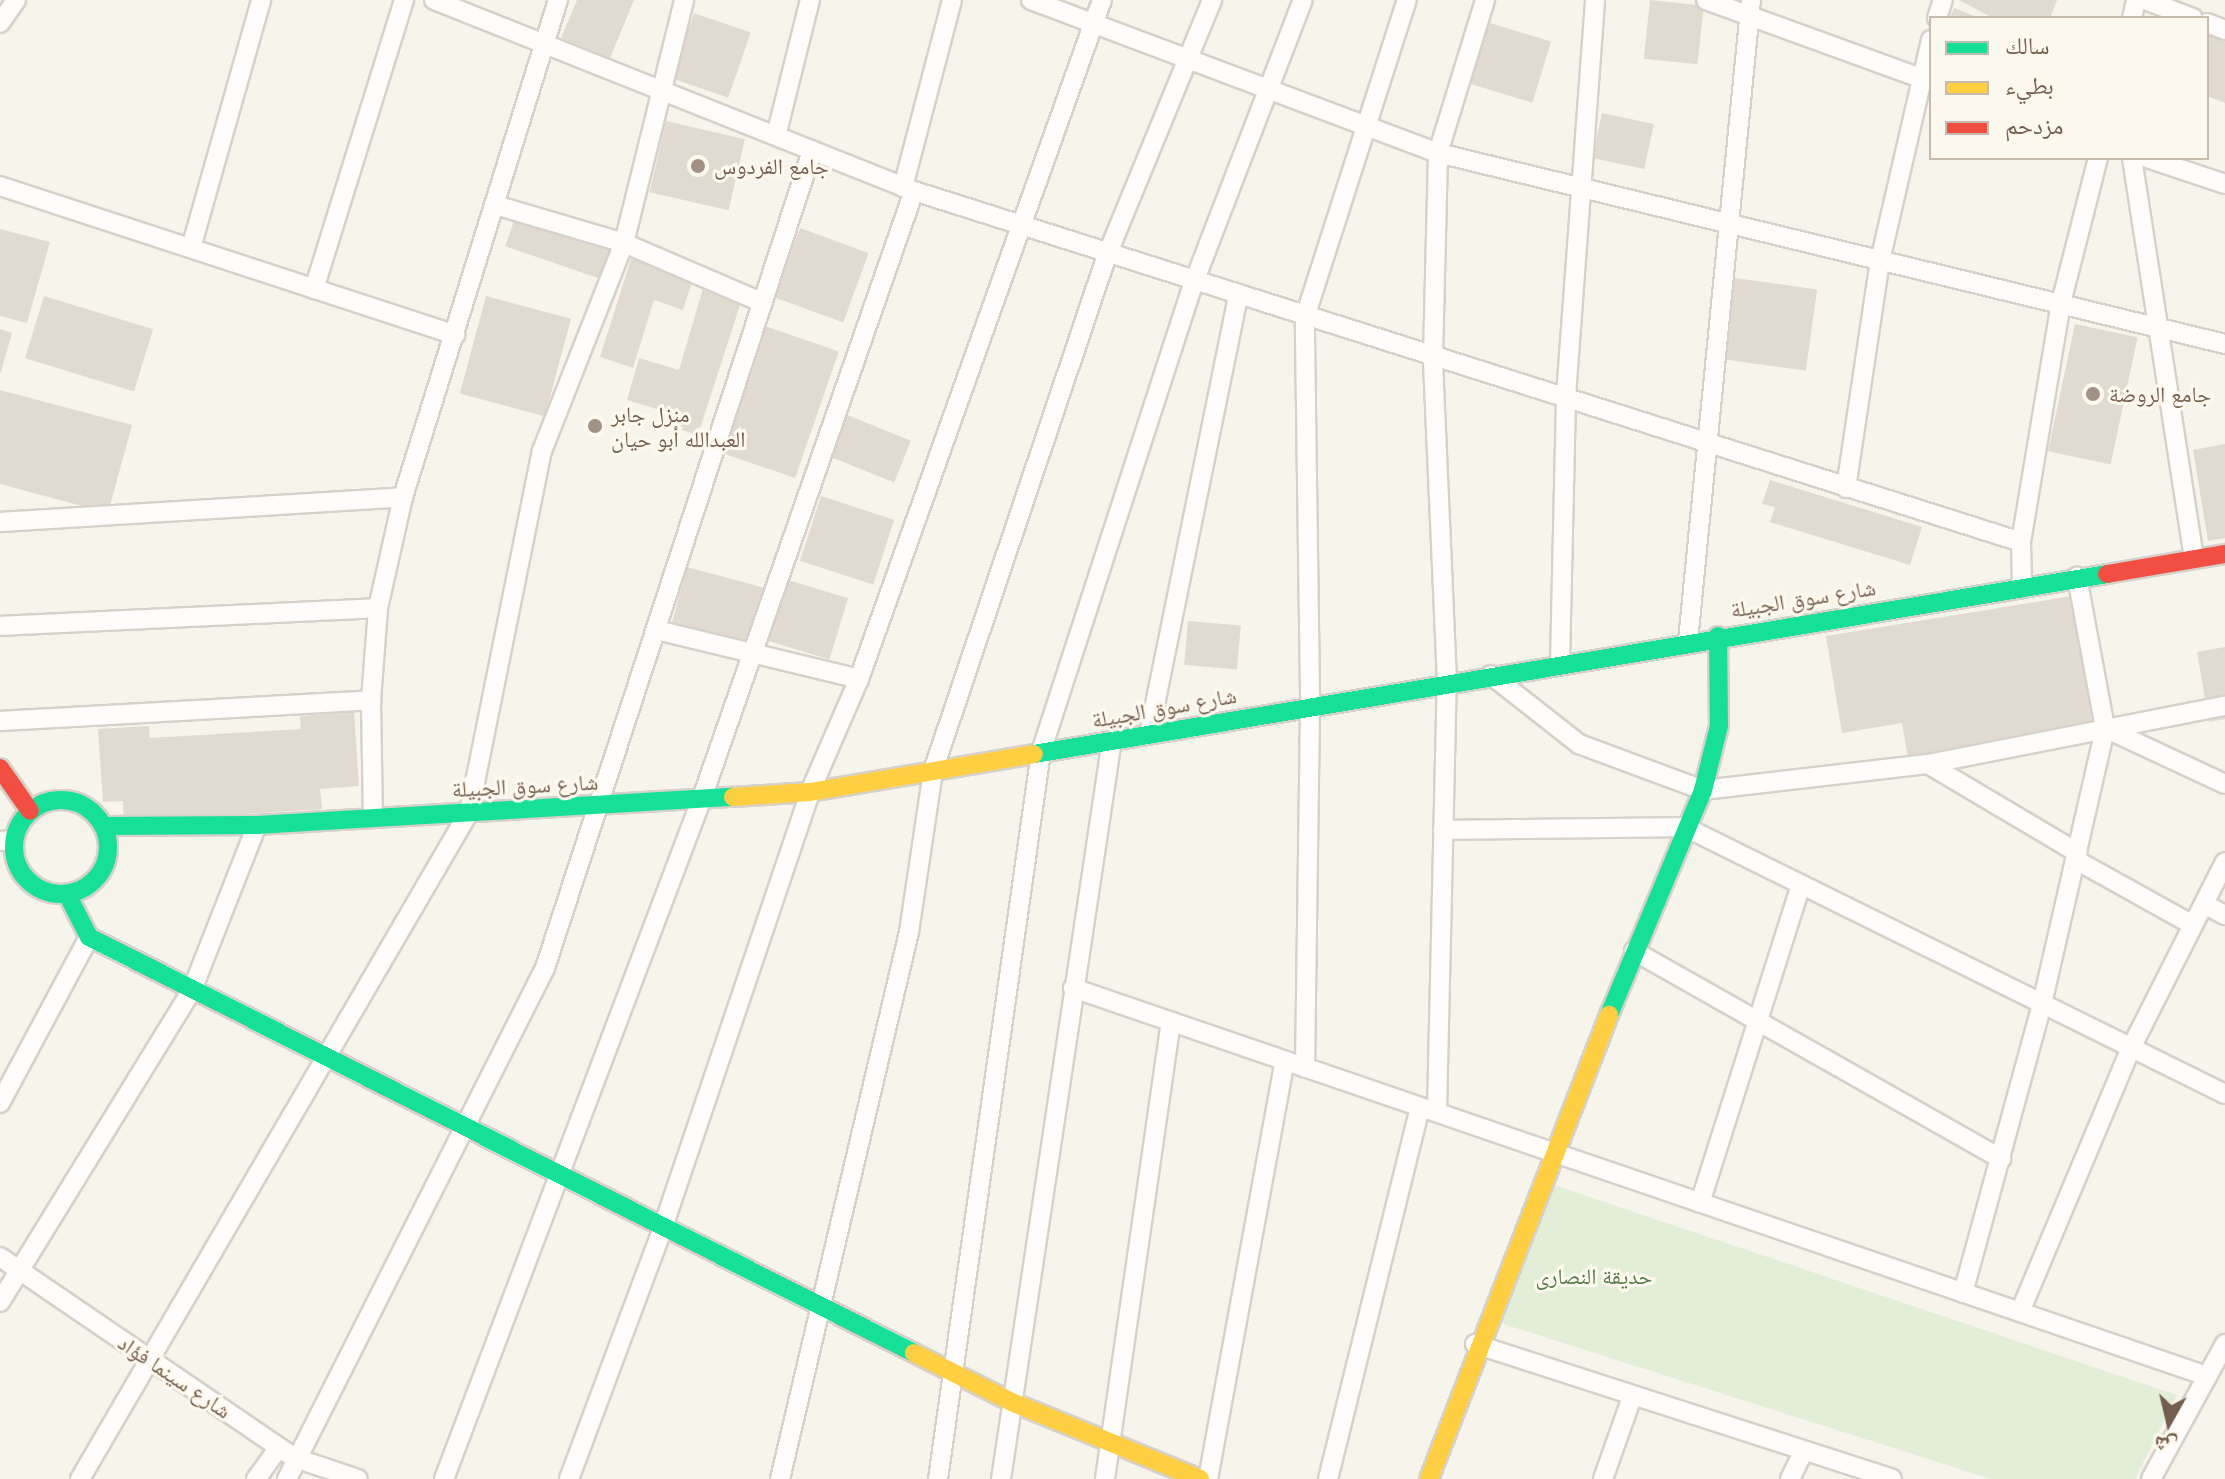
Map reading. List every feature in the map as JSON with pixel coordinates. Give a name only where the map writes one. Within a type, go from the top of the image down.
[{"type":"street","points":[[0,23],[16,0]]},
{"type":"street","points":[[191,248],[261,0]]},
{"type":"street","points":[[314,289],[404,0]]},
{"type":"street","points":[[434,0],[777,132],[812,151],[908,189],[1107,255],[1433,358],[1566,396],[1705,444],[2021,542]]},
{"type":"street","points":[[373,818],[371,700],[378,608],[403,497],[558,0]]},
{"type":"street","points":[[80,1479],[469,812],[542,451],[624,243],[659,87],[684,0]]},
{"type":"street","points":[[777,132],[810,0]]},
{"type":"street","points":[[444,1479],[702,798],[753,653],[908,189],[952,0]]},
{"type":"street","points":[[1031,0],[1438,153],[2225,344]]},
{"type":"street","points":[[569,1479],[663,1227],[810,792],[859,679],[1023,228],[1102,0]]},
{"type":"street","points":[[780,1479],[909,932],[933,771],[1107,255],[1212,0]]},
{"type":"street","points":[[938,1479],[1041,752],[1194,282],[1303,0]]},
{"type":"street","points":[[1305,1068],[1310,706],[1305,317],[1407,0]]},
{"type":"street","points":[[1328,1479],[1429,1110],[1447,682],[1433,358],[1438,153],[1485,0]]},
{"type":"street","points":[[1560,663],[1566,396],[1595,0]]},
{"type":"street","points":[[1706,0],[1750,8],[1926,80]]},
{"type":"street","points":[[2145,0],[2188,16]]},
{"type":"street","points":[[1688,641],[1750,8]]},
{"type":"street","points":[[1846,488],[1880,261],[1926,80],[1929,56]]},
{"type":"street","points":[[256,1479],[287,1452],[467,1130],[545,968],[812,151]]},
{"type":"street","points":[[2022,586],[2021,542],[2061,303],[2097,160]]},
{"type":"street","points":[[2132,160],[2194,558]]},
{"type":"street","points":[[2153,160],[2225,184]]},
{"type":"street","points":[[0,186],[455,335]]},
{"type":"street","points":[[495,205],[624,243],[763,303]]},
{"type":"street","points":[[1149,734],[1238,296]]},
{"type":"street","points":[[0,522],[403,497]]},
{"type":"street","name":"شارع سوق الجبيلة","points":[[104,826],[257,825],[810,792],[1688,641],[2225,554]]},
{"type":"street","points":[[1963,1293],[2042,1004],[2105,728],[2077,577]]},
{"type":"street","points":[[0,626],[378,608]]},
{"type":"street","points":[[657,630],[859,679]]},
{"type":"street","points":[[1429,1479],[1475,1344],[1685,827],[1703,790],[1719,726],[1718,636]]},
{"type":"street","points":[[1491,675],[1579,744],[1703,790],[1928,764],[2225,706]]},
{"type":"street","points":[[0,721],[371,700]]},
{"type":"street","points":[[2105,728],[2225,784]]},
{"type":"street","points":[[1001,1479],[1112,740]]},
{"type":"street","points":[[1928,764],[2193,925]]},
{"type":"street","points":[[0,768],[30,811]]},
{"type":"street","points":[[67,894],[101,872],[108,847],[104,826],[75,802],[59,800],[30,811],[7,840],[17,864],[31,884],[67,894],[89,937],[325,1059],[1014,1403],[1200,1479]]},
{"type":"street","points":[[0,1302],[192,990],[257,825]]},
{"type":"street","points":[[1443,830],[1685,827],[2225,1094]]},
{"type":"street","points":[[2020,1312],[2131,1048],[2225,862]]},
{"type":"street","points":[[1700,1203],[1801,885]]},
{"type":"street","points":[[2204,904],[2225,915]]},
{"type":"street","points":[[0,1103],[89,937]]},
{"type":"street","points":[[1634,951],[2001,1159]]},
{"type":"street","points":[[1073,988],[1429,1110],[1550,1156],[1700,1203],[2207,1376]]},
{"type":"street","points":[[1105,1479],[1171,1022]]},
{"type":"street","points":[[1208,1479],[1285,1061]]},
{"type":"street","name":"شارع سينما فؤاد","points":[[0,1257],[287,1452],[358,1479]]},
{"type":"street","points":[[1475,1344],[1892,1479]]},
{"type":"street","points":[[2151,1479],[2225,1344]]},
{"type":"street","points":[[1603,1479],[1632,1397]]},
{"type":"street","points":[[287,1452],[287,1479]]},
{"type":"street","points":[[1790,1479],[1803,1452]]},
{"type":"green space","name":"حديقة النصارى","points":[[1545,1182],[2177,1395],[2135,1479],[1991,1479],[1497,1322]]},
{"type":"building","points":[[577,0],[634,0],[610,58],[561,38]]},
{"type":"building","points":[[1650,0],[1704,6],[1698,64],[1644,59]]},
{"type":"building","points":[[1959,0],[2057,0],[2051,16],[1989,16]]},
{"type":"building","points":[[1954,8],[1975,16],[1951,16]]},
{"type":"building","points":[[694,13],[751,33],[728,98],[672,78]]},
{"type":"building","points":[[1487,22],[1551,42],[1532,103],[1468,83]]},
{"type":"building","points":[[2209,30],[2225,36],[2225,103],[2209,97]]},
{"type":"building","points":[[1602,113],[1654,124],[1644,169],[1592,158]]},
{"type":"building","name":"جامع الفردوس","points":[[666,121],[745,139],[729,210],[650,192]]},
{"type":"building","points":[[516,215],[614,249],[604,280],[505,246]]},
{"type":"building","points":[[800,228],[869,253],[843,323],[775,298]]},
{"type":"building","points":[[0,229],[50,242],[27,323],[0,316]]},
{"type":"building","points":[[631,259],[693,279],[683,310],[654,300],[633,368],[600,357]]},
{"type":"building","points":[[1735,278],[1817,290],[1806,371],[1724,359]]},
{"type":"building","points":[[704,285],[742,299],[698,435],[666,425],[670,413],[627,400],[639,358],[679,370]]},
{"type":"building","points":[[44,296],[153,329],[134,391],[25,358]]},
{"type":"building","points":[[486,296],[571,319],[545,416],[460,394]]},
{"type":"building","name":"جامع الروضة","points":[[2075,324],[2138,337],[2111,464],[2048,451]]},
{"type":"building","points":[[765,326],[839,351],[795,478],[721,453]]},
{"type":"building","points":[[0,329],[12,333],[1,372],[0,372]]},
{"type":"building","points":[[0,390],[132,425],[108,513],[0,484]]},
{"type":"building","points":[[847,415],[911,441],[894,483],[830,457]]},
{"type":"building","points":[[2225,444],[2225,538],[2208,541],[2193,450]]},
{"type":"building","points":[[1770,480],[1922,527],[1910,565],[1770,522],[1775,507],[1762,504]]},
{"type":"building","points":[[821,496],[894,520],[873,584],[800,561]]},
{"type":"building","points":[[687,567],[764,588],[750,643],[672,622]]},
{"type":"building","points":[[785,579],[848,598],[829,660],[766,640]]},
{"type":"building","points":[[2072,596],[2095,740],[1910,770],[1902,723],[1842,733],[1826,636]]},
{"type":"building","points":[[1188,621],[1241,626],[1237,669],[1184,665]]},
{"type":"building","points":[[2225,647],[2225,719],[2209,722],[2197,652]]},
{"type":"building","points":[[354,712],[359,786],[320,789],[322,809],[124,822],[123,801],[103,802],[98,729],[149,726],[150,738],[301,729],[300,716]]},
{"type":"traffic: fast","points":[[1034,754],[2107,574]]},
{"type":"traffic: fast","points":[[1609,1015],[1703,790],[1719,726],[1718,636]]},
{"type":"traffic: fast","points":[[104,826],[257,825],[733,797]]},
{"type":"traffic: fast","points":[[61,800],[79,804],[94,814],[104,829],[108,847],[104,865],[94,880],[79,890],[61,894],[43,890],[28,880],[18,865],[14,847],[18,829],[28,814],[43,804],[61,800]]},
{"type":"traffic: fast","points":[[67,894],[89,937],[914,1353]]},
{"type":"traffic: slow","points":[[733,797],[810,792],[1034,754]]},
{"type":"traffic: slow","points":[[1429,1479],[1609,1015]]},
{"type":"traffic: slow","points":[[914,1353],[1014,1403],[1200,1479]]},
{"type":"traffic: jam","points":[[2107,574],[2225,554]]},
{"type":"traffic: jam","points":[[0,768],[30,811]]},
{"type":"place","name":"جامع الفردوس","points":[[698,166]]},
{"type":"place","name":"جامع الروضة","points":[[2093,394]]},
{"type":"place","name":"منزل جابر العبدالله أبو حيان","points":[[595,426]]}]
